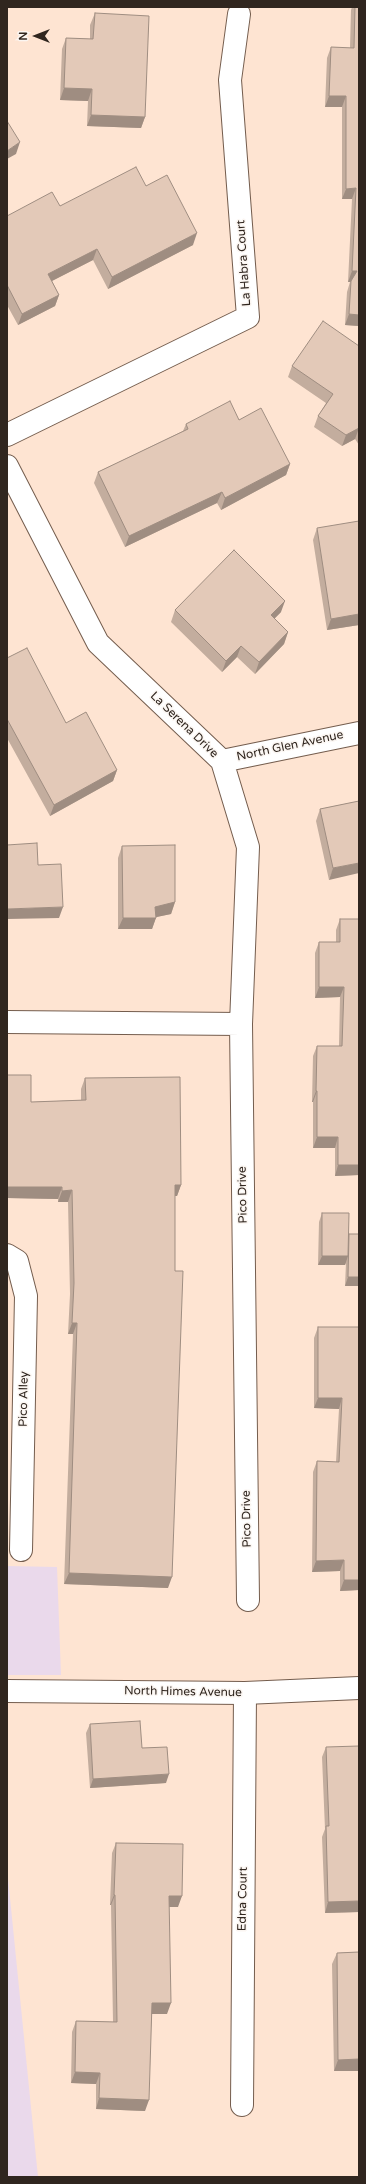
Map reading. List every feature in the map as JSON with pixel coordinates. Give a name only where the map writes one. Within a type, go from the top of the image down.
[{"type":"street","name":"La Habra Court","points":[[7,435],[248,317],[230,80],[239,14]]},
{"type":"street","name":"La Serena Drive","points":[[7,466],[98,643],[222,761],[248,847],[241,1024]]},
{"type":"street","name":"North Glen Avenue","points":[[222,761],[359,733]]},
{"type":"street","points":[[7,1022],[241,1024]]},
{"type":"street","name":"Pico Drive","points":[[241,1024],[248,1600]]},
{"type":"street","name":"Pico Alley","points":[[7,1255],[17,1261],[26,1296],[21,1550]]},
{"type":"street","name":"North Himes Avenue","points":[[7,1691],[245,1693],[359,1688]]},
{"type":"street","name":"Edna Court","points":[[242,2105],[245,1693]]},
{"type":"shaded area","points":[[7,1566],[57,1567],[61,1675],[7,1675]]},
{"type":"shaded area","points":[[7,1868],[38,2177],[7,2177]]},
{"type":"building","points":[[355,7],[359,7],[359,315],[349,314],[351,281],[357,271],[352,271],[356,188],[346,189],[346,96],[329,96],[331,47],[354,48]]},
{"type":"building","points":[[95,13],[149,16],[145,117],[91,115],[92,89],[64,88],[66,38],[93,39]]},
{"type":"building","points":[[7,121],[20,142],[7,151]]},
{"type":"building","points":[[136,167],[146,186],[167,175],[197,233],[112,277],[97,249],[48,274],[59,295],[22,314],[7,285],[7,216],[52,192],[60,206]]},
{"type":"building","points":[[323,321],[359,346],[359,428],[346,435],[318,416],[333,394],[292,366]]},
{"type":"building","points":[[230,401],[239,420],[261,408],[290,464],[225,498],[222,492],[129,536],[98,472],[188,429],[186,424]]},
{"type":"building","points":[[359,521],[359,614],[331,619],[317,528]]},
{"type":"building","points":[[234,550],[285,601],[271,615],[288,632],[259,662],[241,646],[226,661],[175,610]]},
{"type":"building","points":[[27,648],[66,723],[86,712],[117,770],[54,805],[7,719],[7,658]]},
{"type":"building","points":[[359,801],[359,863],[333,868],[320,809]]},
{"type":"building","points":[[37,843],[38,865],[61,864],[63,907],[7,909],[7,845]]},
{"type":"building","points":[[175,845],[175,902],[155,907],[156,918],[123,918],[122,846]]},
{"type":"building","points":[[340,919],[359,919],[359,1165],[338,1165],[338,1137],[317,1137],[317,1046],[342,1046],[344,987],[319,987],[319,942],[340,942]]},
{"type":"building","points":[[7,1075],[31,1075],[31,1102],[86,1100],[85,1078],[180,1077],[181,1185],[175,1185],[175,1271],[183,1271],[172,1577],[69,1573],[77,1323],[72,1323],[74,1283],[72,1190],[62,1191],[62,1187],[7,1187]]},
{"type":"building","points":[[322,1213],[349,1213],[348,1256],[322,1256]]},
{"type":"building","points":[[349,1234],[359,1234],[359,1277],[348,1277]]},
{"type":"building","points":[[318,1327],[359,1327],[359,1580],[344,1580],[344,1560],[316,1561],[317,1461],[339,1462],[342,1398],[318,1398]]},
{"type":"building","points":[[140,1721],[142,1748],[167,1747],[169,1774],[93,1779],[90,1724]]},
{"type":"building","points":[[359,1746],[359,1901],[328,1902],[326,1826],[329,1826],[326,1747]]},
{"type":"building","points":[[116,1843],[183,1844],[182,1896],[169,1896],[171,2003],[152,2003],[149,2100],[99,2098],[100,2073],[75,2072],[76,2021],[117,2022],[114,1895]]},
{"type":"building","points":[[359,1952],[359,2059],[338,2060],[337,1953]]}]
